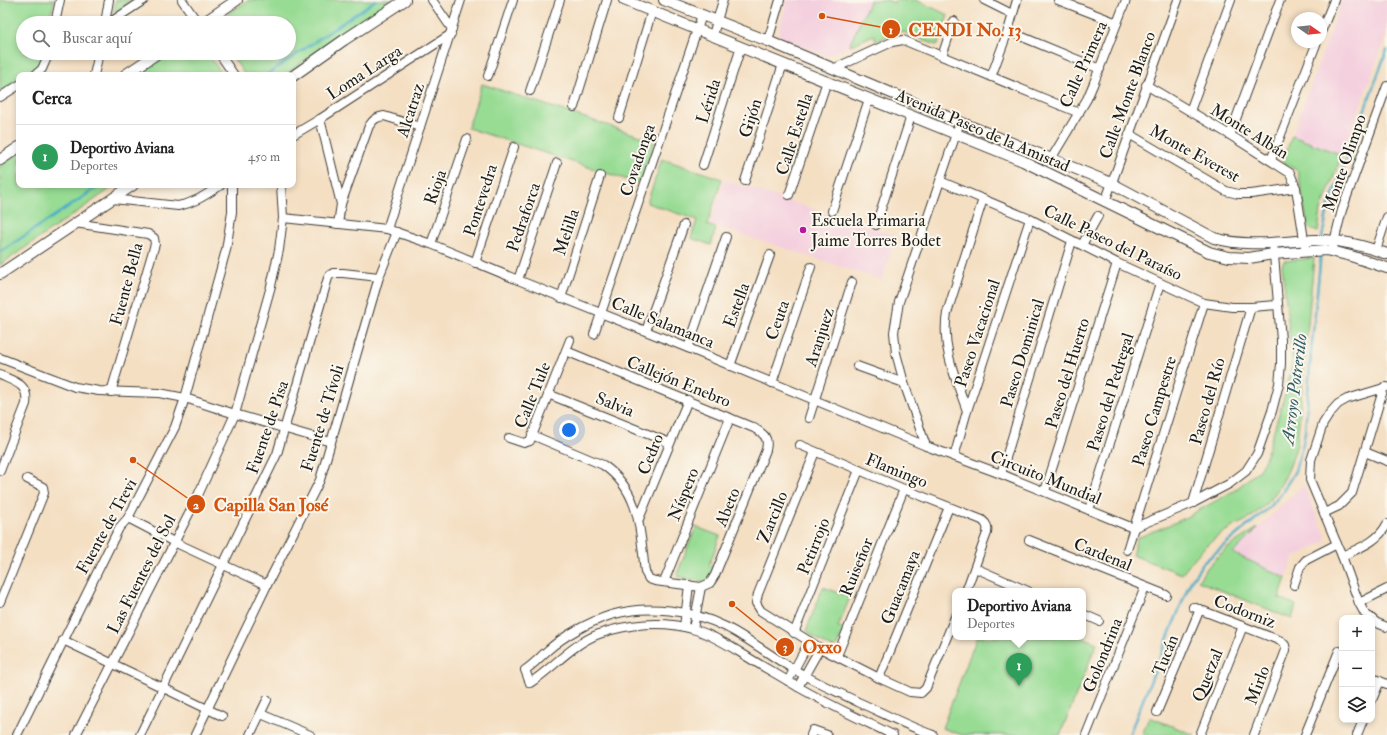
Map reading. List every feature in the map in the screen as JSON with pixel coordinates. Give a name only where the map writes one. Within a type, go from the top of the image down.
[{"type":"street","points":[[57,16],[60,0]]},
{"type":"street","points":[[106,16],[109,0]]},
{"type":"street","points":[[120,16],[144,0]]},
{"type":"street","points":[[182,0],[193,16]]},
{"type":"street","points":[[213,16],[237,0]]},
{"type":"street","points":[[296,74],[405,0]]},
{"type":"street","points":[[432,0],[451,31]]},
{"type":"street","name":"Alcatraz","points":[[387,229],[461,0]]},
{"type":"street","points":[[488,76],[513,0]]},
{"type":"street","points":[[530,91],[560,0]]},
{"type":"street","points":[[574,107],[608,0]]},
{"type":"street","name":"Avenida Paseo de la Amistad","points":[[624,0],[827,81],[1023,162],[1209,252],[1229,257],[1249,258],[1310,246]]},
{"type":"street","name":"Avenida Paseo de la Amistad","points":[[664,0],[768,41],[960,122],[1112,183],[1214,238],[1229,242],[1248,244],[1273,243],[1330,246]]},
{"type":"street","points":[[713,35],[722,0]]},
{"type":"street","points":[[768,41],[780,0]]},
{"type":"street","points":[[984,0],[1012,14]]},
{"type":"street","points":[[991,76],[1008,31],[1016,0]]},
{"type":"street","points":[[1058,0],[1117,23]]},
{"type":"street","name":"Calle Primera","points":[[1051,159],[1090,92],[1126,0]]},
{"type":"street","name":"Calle Monte Blanco","points":[[1106,202],[1146,85],[1178,0]]},
{"type":"street","points":[[1190,111],[1231,0]]},
{"type":"street","points":[[1230,135],[1280,0]]},
{"type":"street","points":[[1327,17],[1334,0]]},
{"type":"street","points":[[619,118],[652,11]]},
{"type":"street","name":"Covadonga","points":[[594,334],[702,15]]},
{"type":"street","points":[[942,56],[954,21]]},
{"type":"street","name":"Loma Larga","points":[[296,133],[320,119],[451,31]]},
{"type":"street","points":[[1008,31],[1100,69]]},
{"type":"street","points":[[833,69],[900,40],[907,41],[1079,113]]},
{"type":"street","name":"Lérida","points":[[703,165],[741,47]]},
{"type":"street","points":[[1271,160],[1315,48]]},
{"type":"street","points":[[39,72],[46,60]]},
{"type":"street","points":[[95,72],[97,60]]},
{"type":"street","points":[[130,72],[148,60]]},
{"type":"street","points":[[224,60],[232,72]]},
{"type":"street","name":"Gijón","points":[[745,181],[783,64]]},
{"type":"street","name":"Calle Estella","points":[[789,195],[827,81]]},
{"type":"street","name":"Monte Albán","points":[[1146,85],[1290,173],[1296,188],[1310,246]]},
{"type":"street","name":"Monte Olimpo","points":[[1330,246],[1387,86]]},
{"type":"street","points":[[0,97],[16,87]]},
{"type":"street","points":[[832,211],[869,99]]},
{"type":"street","points":[[338,224],[341,204],[369,126],[373,120],[379,116],[384,116],[420,127]]},
{"type":"street","points":[[876,225],[911,116]]},
{"type":"street","points":[[320,119],[341,204]]},
{"type":"street","points":[[926,446],[904,383],[894,341],[895,323],[899,302],[960,122]]},
{"type":"street","name":"Monte Everest","points":[[1129,134],[1226,191],[1238,194],[1251,194],[1296,188]]},
{"type":"street","name":"Rioja","points":[[431,244],[467,139]]},
{"type":"street","name":"Pontevedra","points":[[475,263],[514,147]]},
{"type":"street","points":[[0,160],[16,149]]},
{"type":"street","name":"Pedraforca","points":[[518,280],[557,163]]},
{"type":"street","name":"Melilla","points":[[561,298],[600,176]]},
{"type":"street","name":"Calle Paseo del Paraíso","points":[[940,181],[1030,219],[1117,263],[1204,303],[1232,307],[1277,305]]},
{"type":"street","points":[[0,274],[130,188]]},
{"type":"street","points":[[113,199],[178,206],[197,200],[216,188]]},
{"type":"street","name":"Fuente de Trevi","points":[[16,735],[118,528],[128,518],[175,427],[185,398],[226,250],[232,212],[232,188]]},
{"type":"street","name":"Las Fuentes del Sol","points":[[76,735],[194,504],[235,414],[276,268],[283,218],[281,188]]},
{"type":"street","points":[[967,411],[949,359],[944,333],[947,313],[983,199]]},
{"type":"street","points":[[1082,245],[1098,216]]},
{"type":"street","points":[[1376,250],[1387,217]]},
{"type":"street","name":"Calle Salamanca","points":[[283,218],[387,229],[431,244],[926,446]]},
{"type":"street","name":"Paseo Vacacional","points":[[954,457],[967,411],[1030,219]]},
{"type":"street","name":"Fuente Bella","points":[[75,224],[144,233],[154,238],[155,244],[111,392]]},
{"type":"street","points":[[646,331],[684,225]]},
{"type":"street","name":"Fuente de Tívoli","points":[[195,735],[267,585],[320,480],[379,277],[397,232]]},
{"type":"street","points":[[688,348],[726,237]]},
{"type":"street","name":"Paseo Dominical","points":[[1001,474],[1072,241]]},
{"type":"street","points":[[1133,528],[1193,503],[1229,484],[1246,471],[1257,454],[1272,411],[1279,384],[1281,340],[1273,243]]},
{"type":"street","points":[[1330,246],[1376,250],[1387,254]]},
{"type":"street","points":[[1330,246],[1387,268]]},
{"type":"street","name":"Estella","points":[[730,366],[770,255]]},
{"type":"street","name":"Paseo del Huerto","points":[[1045,491],[1117,263]]},
{"type":"street","name":"Ceuta","points":[[772,383],[811,267]]},
{"type":"street","name":"Fuente de Pisa","points":[[140,735],[277,454],[326,282],[333,273],[379,277]]},
{"type":"street","name":"Aranjuez","points":[[809,418],[852,282]]},
{"type":"street","name":"Paseo del Pedregal","points":[[1089,510],[1160,283]]},
{"type":"street","name":"Paseo Campestre","points":[[1127,550],[1204,303]]},
{"type":"street","name":"Paseo del Río","points":[[1193,503],[1251,307]]},
{"type":"street","name":"Calle Tule","points":[[509,438],[526,443],[530,441],[570,340]]},
{"type":"street","name":"Callejón Enebro","points":[[566,351],[754,428],[766,437],[768,443],[766,450]]},
{"type":"street","points":[[0,358],[76,387],[88,390],[111,392],[159,393],[185,398],[331,442]]},
{"type":"street","points":[[857,366],[904,383]]},
{"type":"street","points":[[0,375],[23,386],[28,397],[0,471]]},
{"type":"street","points":[[1324,513],[1339,506],[1352,493],[1386,387]]},
{"type":"street","points":[[1366,615],[1359,603],[1342,556],[1310,480],[1311,460],[1324,424],[1330,412],[1338,404],[1347,399],[1386,387]]},
{"type":"street","name":"Salvia","points":[[548,394],[670,443]]},
{"type":"street","name":"Cedro","points":[[639,519],[688,400]]},
{"type":"street","name":"Níspero","points":[[664,582],[730,418]]},
{"type":"street","points":[[532,435],[603,466],[613,472],[626,488],[639,519],[645,572],[649,579],[701,587],[693,629]]},
{"type":"street","name":"Flamingo","points":[[800,445],[982,520],[988,526],[987,533],[975,568]]},
{"type":"street","name":"Circuito Mundial","points":[[926,446],[1045,491],[1133,528]]},
{"type":"street","name":"Abeto","points":[[701,587],[710,583],[715,575],[766,450]]},
{"type":"street","name":"Zarcillo","points":[[794,633],[761,611],[756,603],[758,594],[815,452]]},
{"type":"street","points":[[1365,452],[1387,461]]},
{"type":"street","name":"Petirrojo","points":[[794,633],[859,470]]},
{"type":"street","points":[[0,602],[43,496],[44,490],[41,485],[27,479]]},
{"type":"street","name":"Ruiseñor","points":[[837,656],[904,489]]},
{"type":"street","name":"Guacamaya","points":[[879,678],[949,507]]},
{"type":"street","points":[[128,518],[174,542],[267,585]]},
{"type":"street","points":[[1342,556],[1373,541],[1381,534],[1387,524]]},
{"type":"street","name":"Cardenal","points":[[1029,540],[1166,595]]},
{"type":"street","points":[[1294,585],[1300,567],[1306,560],[1337,544]]},
{"type":"street","points":[[967,588],[975,568],[1021,588]]},
{"type":"street","points":[[684,627],[689,585]]},
{"type":"street","name":"Golondrina","points":[[1086,735],[1145,587]]},
{"type":"street","points":[[1359,603],[1387,589]]},
{"type":"street","name":"Codorniz","points":[[1196,608],[1281,641],[1285,645]]},
{"type":"street","name":"Tucán","points":[[1158,712],[1196,608]]},
{"type":"street","points":[[896,720],[892,734],[882,733],[788,681],[726,644],[693,629],[684,627],[658,624],[641,625],[599,634],[570,651],[530,683],[525,670],[532,666],[547,651],[569,635],[610,616],[648,610],[686,614],[712,621],[727,628],[804,675],[896,720],[933,735]]},
{"type":"street","points":[[1086,615],[1099,621]]},
{"type":"street","points":[[1375,621],[1387,627]]},
{"type":"street","points":[[794,633],[879,678],[916,693],[921,693],[926,688],[952,624]]},
{"type":"street","name":"Quetzal","points":[[1200,735],[1243,626]]},
{"type":"street","points":[[63,640],[222,716]]},
{"type":"street","points":[[788,681],[809,642]]},
{"type":"street","name":"Mirlo","points":[[1254,735],[1286,650],[1285,645]]},
{"type":"street","points":[[798,686],[820,648]]},
{"type":"street","points":[[1305,735],[1338,664],[1339,651]]},
{"type":"street","points":[[1375,693],[1380,681]]},
{"type":"street","points":[[250,735],[267,700]]},
{"type":"street","points":[[261,714],[306,734]]},
{"type":"street","points":[[1357,735],[1362,723]]},
{"type":"street","points":[[810,735],[813,730],[827,735]]},
{"type":"shaded area","points":[[787,0],[870,0],[849,46],[826,56],[779,37],[778,33]]},
{"type":"shaded area","points":[[1342,0],[1387,0],[1387,33],[1342,155],[1292,136],[1324,48],[1327,48],[1327,41]]},
{"type":"shaded area","name":"Escuela Primaria Jaime Torres Bodet","points":[[724,180],[896,236],[882,280],[710,224]]},
{"type":"shaded area","points":[[1303,485],[1326,536],[1324,542],[1293,558],[1286,578],[1232,553]]},
{"type":"green space","points":[[0,0],[54,0],[51,16],[16,16],[16,60],[41,60],[40,65],[30,72],[16,72],[16,81],[0,92]]},
{"type":"green space","points":[[116,0],[132,0],[113,13]]},
{"type":"green space","points":[[249,0],[394,0],[288,72],[243,72],[235,60],[296,60],[296,16],[225,16]]},
{"type":"green space","points":[[870,0],[887,0],[894,3],[895,0],[916,0],[948,15],[938,44],[936,45],[901,31],[876,41],[874,35],[849,46]]},
{"type":"green space","points":[[158,60],[212,60],[221,72],[140,72]]},
{"type":"green space","points":[[482,84],[652,140],[654,143],[641,182],[637,183],[468,128]]},
{"type":"green space","points":[[1292,136],[1342,155],[1321,210],[1318,232],[1308,228],[1298,171],[1283,161]]},
{"type":"green space","points":[[16,155],[16,188],[112,188],[0,265],[0,166]]},
{"type":"green space","points":[[662,159],[722,179],[707,225],[716,228],[711,245],[691,238],[697,220],[647,203]]},
{"type":"green space","points":[[1314,258],[1297,444],[1290,466],[1280,486],[1267,502],[1250,518],[1212,540],[1195,557],[1182,574],[1132,555],[1137,538],[1181,520],[1232,492],[1259,470],[1265,459],[1286,391],[1292,358],[1282,265],[1284,261]]},
{"type":"green space","points":[[696,527],[720,536],[709,565],[714,567],[710,579],[705,582],[679,577],[677,574]]},
{"type":"green space","points":[[1258,528],[1233,553],[1286,578],[1279,598],[1296,605],[1292,619],[1198,581],[1217,557],[1240,539]]},
{"type":"green space","points":[[823,587],[850,597],[838,627],[844,629],[837,645],[834,648],[820,641],[807,631]]},
{"type":"green space","points":[[1086,639],[1097,643],[1060,735],[962,735],[942,728],[976,640]]},
{"type":"green space","points":[[1149,717],[1195,735],[1142,735]]},
{"type":"waterway","points":[[296,55],[376,0]]},
{"type":"waterway","name":"Arroyo Potrerillo","points":[[1322,238],[1328,208],[1387,50]]},
{"type":"waterway","points":[[270,72],[288,60]]},
{"type":"waterway","points":[[0,252],[96,188]]},
{"type":"waterway","name":"Arroyo Potrerillo","points":[[1129,735],[1192,579],[1203,563],[1270,507],[1281,494],[1295,471],[1305,432],[1321,253]]},
{"type":"place","name":"CENDI No. 13","points":[[822,16]]},
{"type":"place","name":"Escuela Primaria Jaime Torres Bodet","points":[[803,230]]},
{"type":"place","name":"Capilla San José","points":[[133,460]]},
{"type":"place","name":"Oxxo","points":[[732,604]]},
{"type":"place","name":"Deportivo Aviana","points":[[1019,686]]}]
